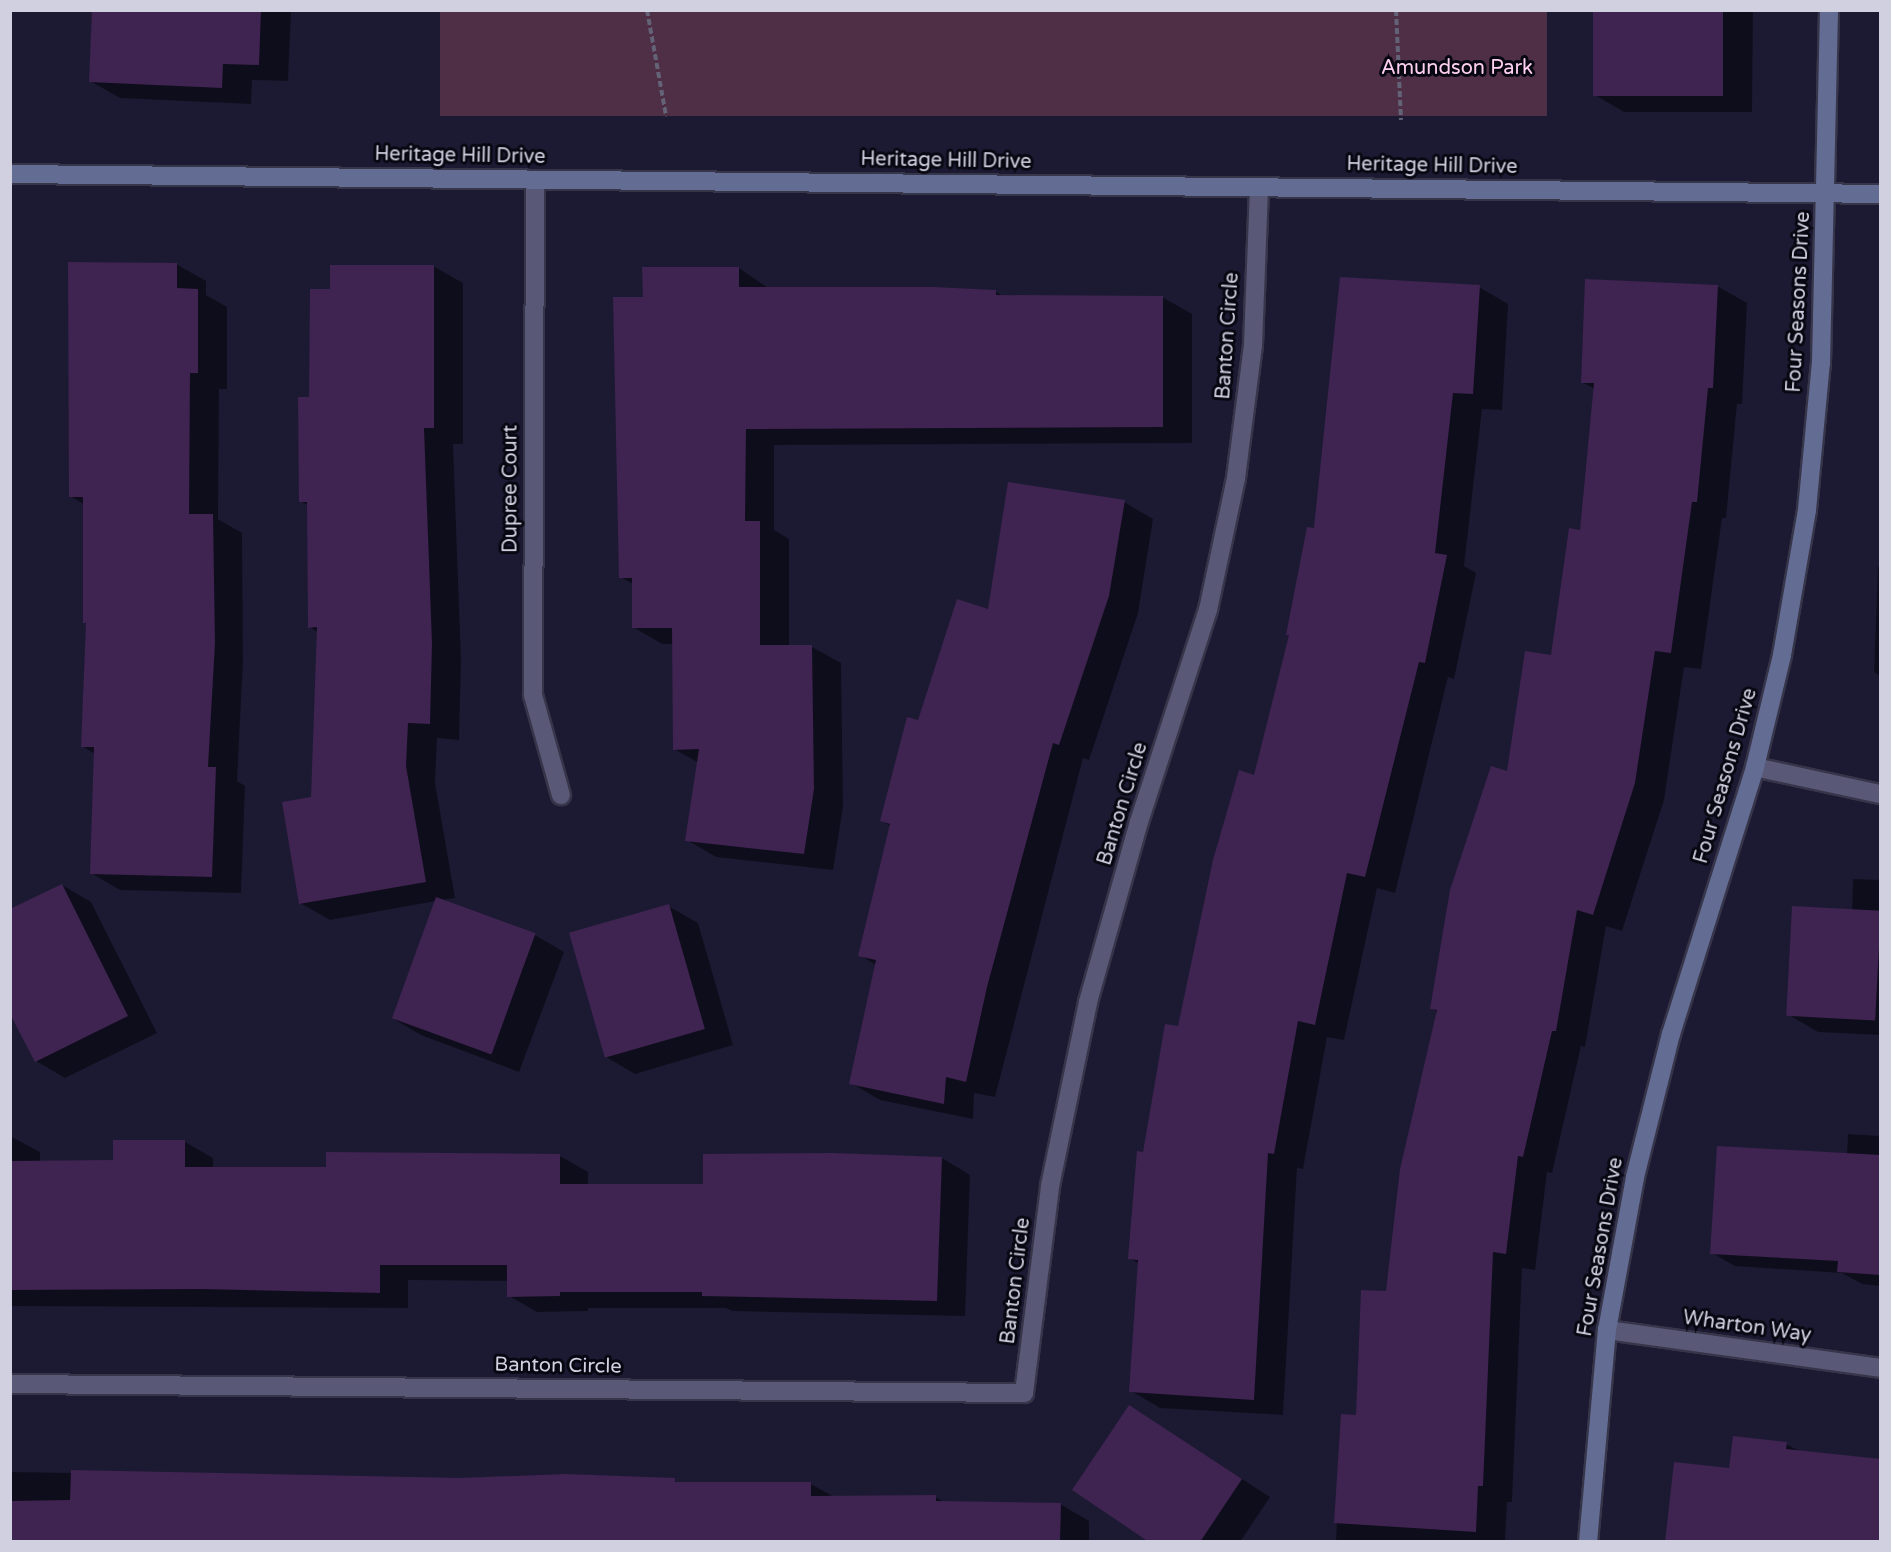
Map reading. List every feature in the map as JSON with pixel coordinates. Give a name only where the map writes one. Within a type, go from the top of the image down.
[{"type":"street","name":"Four Seasons Drive","points":[[1588,1542],[1607,1330],[1635,1177],[1671,1034],[1755,767],[1782,655],[1808,510],[1821,363],[1827,193],[1829,10]]},
{"type":"street","name":"Heritage Hill Drive","points":[[10,174],[1881,194]]},
{"type":"street","name":"Dupree Court","points":[[535,180],[533,695],[561,795]]},
{"type":"street","name":"Banton Circle","points":[[10,1384],[1024,1393],[1050,1185],[1088,1002],[1139,822],[1208,610],[1236,478],[1253,345],[1259,187]]},
{"type":"street","points":[[1755,767],[1881,794]]},
{"type":"street","name":"Wharton Way","points":[[1607,1330],[1881,1368]]},
{"type":"path","points":[[647,10],[666,116]]},
{"type":"path","points":[[1396,10],[1401,120]]},
{"type":"green space","name":"Amundson Park","points":[[440,11],[1547,11],[1547,116],[440,116]]},
{"type":"building","points":[[92,10],[261,10],[259,65],[223,64],[222,88],[89,82]]},
{"type":"building","points":[[1593,10],[1723,10],[1723,96],[1593,96]]},
{"type":"building","points":[[68,262],[177,263],[177,288],[198,289],[198,373],[190,373],[189,514],[213,514],[215,643],[208,767],[216,767],[212,877],[90,874],[94,747],[81,747],[86,623],[83,623],[83,497],[69,497]]},
{"type":"building","points":[[330,265],[434,265],[434,428],[424,428],[432,643],[430,724],[408,723],[406,766],[426,882],[299,904],[282,802],[311,797],[317,627],[308,628],[307,502],[299,502],[298,397],[309,397],[310,289],[330,289]]},
{"type":"building","points":[[642,267],[739,267],[739,287],[933,287],[996,290],[996,295],[1163,296],[1163,427],[746,429],[745,521],[760,521],[760,645],[812,645],[814,789],[804,854],[685,841],[699,749],[673,750],[672,628],[632,628],[632,578],[619,578],[613,297],[643,297]]},
{"type":"building","points":[[1340,277],[1480,285],[1473,394],[1453,393],[1435,553],[1447,555],[1425,663],[1419,662],[1365,877],[1347,873],[1315,1025],[1298,1021],[1274,1154],[1268,1153],[1254,1400],[1129,1392],[1138,1260],[1128,1259],[1137,1151],[1143,1152],[1165,1024],[1178,1026],[1213,860],[1239,770],[1254,775],[1289,635],[1286,635],[1307,527],[1314,528]]},
{"type":"building","points":[[1585,279],[1718,285],[1713,388],[1708,388],[1697,502],[1692,502],[1671,653],[1655,651],[1635,783],[1593,915],[1577,910],[1556,1031],[1552,1031],[1523,1157],[1518,1156],[1506,1254],[1493,1252],[1483,1486],[1478,1486],[1476,1532],[1334,1523],[1341,1414],[1356,1415],[1361,1290],[1386,1291],[1400,1169],[1437,1010],[1430,1009],[1450,890],[1491,766],[1507,771],[1525,651],[1551,655],[1569,528],[1580,530],[1594,383],[1581,383]]},
{"type":"building","points":[[1008,482],[1125,500],[1109,596],[1059,745],[1053,743],[987,987],[966,1082],[946,1077],[944,1104],[849,1084],[876,960],[858,956],[890,824],[880,821],[907,717],[918,720],[957,599],[988,609]]},
{"type":"building","points":[[62,884],[128,1016],[35,1062],[10,1014],[10,909]]},
{"type":"building","points":[[436,897],[536,933],[491,1054],[392,1018]]},
{"type":"building","points":[[669,904],[705,1029],[605,1058],[569,933]]},
{"type":"building","points":[[1792,906],[1880,911],[1875,1021],[1786,1016]]},
{"type":"building","points":[[113,1140],[185,1140],[185,1167],[326,1167],[326,1152],[560,1154],[560,1184],[703,1184],[703,1154],[833,1153],[942,1157],[937,1301],[702,1296],[702,1292],[560,1292],[560,1296],[507,1297],[507,1265],[380,1265],[380,1293],[200,1289],[10,1290],[10,1161],[113,1160]]},
{"type":"building","points":[[1717,1146],[1881,1155],[1881,1275],[1837,1272],[1838,1261],[1710,1254]]},
{"type":"building","points":[[1129,1405],[1242,1479],[1200,1542],[1149,1542],[1072,1490]]},
{"type":"building","points":[[1733,1436],[1787,1442],[1786,1449],[1881,1459],[1881,1542],[1665,1542],[1674,1462],[1729,1468]]},
{"type":"building","points":[[71,1470],[460,1478],[566,1474],[675,1478],[675,1482],[811,1482],[811,1496],[936,1495],[936,1501],[1061,1503],[1060,1542],[10,1542],[10,1501],[70,1500]]}]
